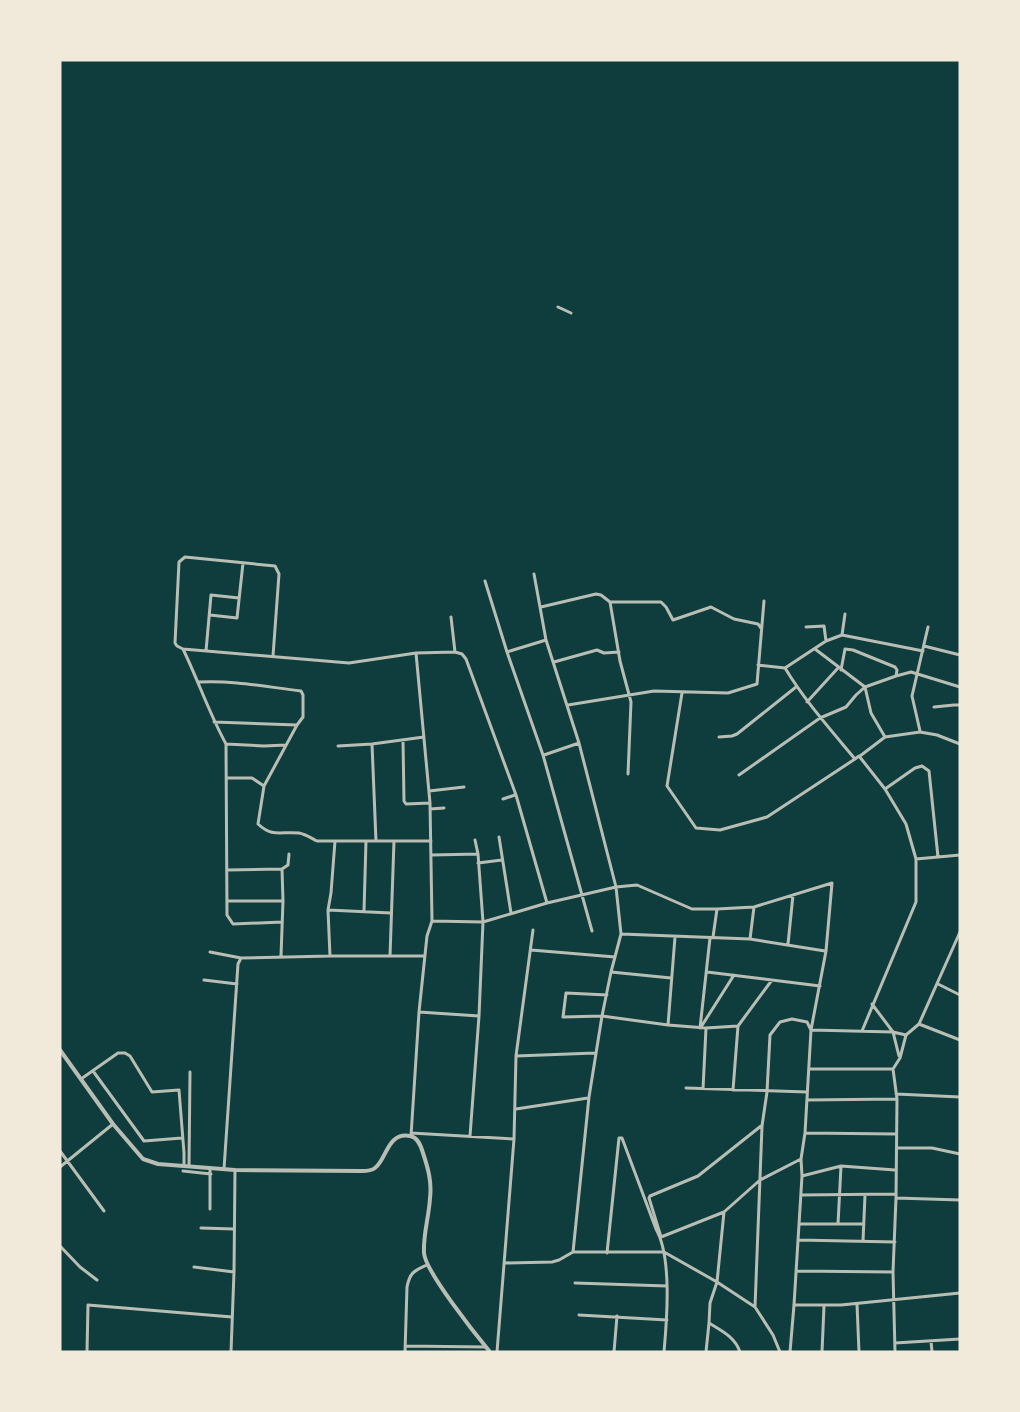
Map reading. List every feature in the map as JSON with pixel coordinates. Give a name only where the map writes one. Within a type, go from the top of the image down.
[{"type":"street","points":[[558,307],[572,313]]},
{"type":"street","points":[[273,656],[279,574],[275,566],[185,556],[179,562],[175,643],[183,649],[349,663],[416,652],[462,654],[466,659],[516,795],[547,903]]},
{"type":"street","points":[[210,615],[237,618],[243,563]]},
{"type":"street","points":[[534,574],[546,640],[579,742],[616,886],[621,934],[602,1016],[589,1097],[573,1252]]},
{"type":"street","points":[[485,581],[543,755],[592,931]]},
{"type":"street","points":[[541,606],[596,594],[610,602],[661,602],[673,620],[711,607],[734,619],[758,624],[761,630]]},
{"type":"street","points":[[206,651],[211,595],[239,598]]},
{"type":"street","points":[[568,705],[654,691],[728,693],[757,684],[764,601]]},
{"type":"street","points":[[610,602],[631,702],[628,774]]},
{"type":"street","points":[[842,635],[845,614]]},
{"type":"street","points":[[451,617],[455,652]]},
{"type":"street","points":[[806,627],[824,626],[826,641]]},
{"type":"street","points":[[920,732],[912,696],[928,627]]},
{"type":"street","points":[[758,665],[784,668],[826,641],[842,635],[923,651]]},
{"type":"street","points":[[507,652],[546,640]]},
{"type":"street","points":[[924,646],[960,655]]},
{"type":"street","points":[[183,649],[199,682],[214,722],[226,744],[227,915],[233,924],[282,922]]},
{"type":"street","points":[[815,649],[865,687],[870,713],[885,737]]},
{"type":"street","points":[[807,702],[839,669],[845,649],[895,667],[896,676]]},
{"type":"street","points":[[555,662],[597,650],[604,653],[619,652]]},
{"type":"street","points":[[411,1135],[419,1012],[427,936],[432,921],[430,803],[416,652]]},
{"type":"street","points":[[784,668],[807,702],[855,759]]},
{"type":"street","points":[[739,775],[820,718],[846,707],[865,687],[905,673],[917,674],[960,687]]},
{"type":"street","points":[[199,682],[217,681],[301,691],[303,695],[303,717],[264,786],[258,824],[264,830],[271,833],[300,833],[317,841],[431,841]]},
{"type":"street","points":[[719,737],[737,734],[796,687]]},
{"type":"street","points":[[682,693],[667,786],[696,828],[720,830],[768,816],[885,737],[920,732],[937,735],[960,744]]},
{"type":"street","points":[[934,707],[960,705]]},
{"type":"street","points":[[214,722],[297,725]]},
{"type":"street","points":[[338,746],[424,737]]},
{"type":"street","points":[[403,740],[404,801],[406,804],[430,803]]},
{"type":"street","points":[[543,755],[579,742]]},
{"type":"street","points":[[226,744],[286,745]]},
{"type":"street","points":[[372,744],[376,841]]},
{"type":"street","points":[[859,756],[885,789],[906,824],[916,859],[916,902],[862,1032]]},
{"type":"street","points":[[885,789],[915,768],[922,766],[929,771],[938,857]]},
{"type":"street","points":[[227,778],[252,778],[264,786]]},
{"type":"street","points":[[429,791],[464,787]]},
{"type":"street","points":[[503,799],[516,795]]},
{"type":"street","points":[[430,809],[444,808]]},
{"type":"street","points":[[499,837],[511,913]]},
{"type":"street","points":[[470,1136],[483,922],[475,840]]},
{"type":"street","points":[[330,956],[328,910],[335,841]]},
{"type":"street","points":[[364,911],[366,841]]},
{"type":"street","points":[[390,956],[394,841]]},
{"type":"street","points":[[227,870],[282,869],[288,865],[289,854]]},
{"type":"street","points":[[431,855],[478,854]]},
{"type":"street","points":[[916,859],[960,855]]},
{"type":"street","points":[[478,863],[502,860]]},
{"type":"street","points":[[281,957],[282,869]]},
{"type":"street","points":[[432,921],[483,922],[616,886],[637,885],[692,909],[717,909],[754,906],[832,883],[826,951],[812,1029],[801,1159],[801,1195],[790,1352]]},
{"type":"street","points":[[788,944],[793,895]]},
{"type":"street","points":[[226,902],[282,902]]},
{"type":"street","points":[[750,939],[754,906]]},
{"type":"street","points":[[700,1028],[717,909]]},
{"type":"street","points":[[328,910],[391,913]]},
{"type":"street","points":[[497,1352],[516,1109],[516,1056],[532,930]]},
{"type":"street","points":[[895,1352],[893,1272],[897,1148],[893,1069],[900,1058],[906,1035],[919,1024],[960,932]]},
{"type":"street","points":[[621,934],[750,939],[826,951]]},
{"type":"street","points":[[668,1025],[675,937]]},
{"type":"street","points":[[531,950],[615,957]]},
{"type":"street","points":[[210,952],[241,958],[425,956]]},
{"type":"street","points":[[224,1169],[238,964],[241,958]]},
{"type":"street","points":[[611,972],[671,978]]},
{"type":"street","points":[[707,972],[820,986]]},
{"type":"street","points":[[700,1028],[734,975]]},
{"type":"street","points":[[204,980],[237,984]]},
{"type":"street","points":[[733,1090],[738,1026],[772,980]]},
{"type":"street","points":[[938,984],[960,995]]},
{"type":"street","points":[[607,995],[566,993],[563,1017],[602,1016],[700,1028],[738,1026]]},
{"type":"street","points":[[872,1004],[893,1032],[900,1058]]},
{"type":"street","points":[[419,1012],[479,1016]]},
{"type":"street","points":[[755,1308],[762,1126],[767,1092],[770,1035],[780,1022],[792,1019],[807,1022],[812,1029]]},
{"type":"street","points":[[919,1024],[960,1040]]},
{"type":"street","points":[[703,1090],[706,1028]]},
{"type":"street","points":[[812,1029],[893,1032],[906,1035]]},
{"type":"street","points":[[60,1050],[113,1124],[143,1159],[158,1164],[235,1170],[370,1170],[376,1167],[386,1150],[399,1137],[411,1135],[470,1136],[514,1139]]},
{"type":"street","points":[[81,1079],[118,1053],[124,1053],[130,1056],[152,1092],[179,1090],[182,1138],[187,1166]]},
{"type":"street","points":[[516,1056],[596,1053]]},
{"type":"street","points":[[810,1069],[893,1069]]},
{"type":"street","points":[[93,1071],[144,1141],[182,1138]]},
{"type":"street","points":[[187,1166],[190,1072]]},
{"type":"street","points":[[686,1088],[807,1092]]},
{"type":"street","points":[[516,1109],[589,1097]]},
{"type":"street","points":[[807,1100],[960,1097]]},
{"type":"street","points":[[60,1167],[113,1124]]},
{"type":"street","points":[[664,1352],[667,1286],[664,1252],[649,1197],[698,1176],[762,1126]]},
{"type":"street","points":[[805,1133],[896,1134]]},
{"type":"street","points":[[411,1135],[416,1138],[421,1147],[429,1172],[430,1197],[423,1242],[424,1257],[433,1275],[490,1352]]},
{"type":"street","points":[[607,1253],[619,1138],[622,1138],[660,1237]]},
{"type":"street","points":[[897,1148],[932,1148],[960,1154]]},
{"type":"street","points":[[60,1151],[104,1211]]},
{"type":"street","points":[[660,1237],[724,1212],[760,1180],[801,1159]]},
{"type":"street","points":[[802,1176],[841,1166],[896,1170]]},
{"type":"street","points":[[838,1224],[841,1166]]},
{"type":"street","points":[[210,1168],[210,1209]]},
{"type":"street","points":[[231,1352],[235,1170]]},
{"type":"street","points":[[183,1172],[211,1174]]},
{"type":"street","points":[[801,1195],[839,1194],[960,1200]]},
{"type":"street","points":[[863,1241],[865,1195]]},
{"type":"street","points":[[706,1352],[710,1303],[717,1282],[724,1212]]},
{"type":"street","points":[[799,1224],[864,1224]]},
{"type":"street","points":[[201,1228],[234,1229]]},
{"type":"street","points":[[798,1240],[895,1242]]},
{"type":"street","points":[[60,1246],[80,1267],[97,1280]]},
{"type":"street","points":[[504,1263],[552,1262],[573,1252],[664,1252],[717,1282],[755,1308],[773,1335],[780,1352]]},
{"type":"street","points":[[405,1352],[408,1279],[413,1271],[427,1265]]},
{"type":"street","points":[[194,1267],[234,1272]]},
{"type":"street","points":[[796,1271],[893,1272]]},
{"type":"street","points":[[575,1283],[667,1286]]},
{"type":"street","points":[[794,1305],[857,1304],[960,1293]]},
{"type":"street","points":[[857,1304],[859,1352]]},
{"type":"street","points":[[87,1352],[88,1305],[232,1317]]},
{"type":"street","points":[[822,1352],[824,1306]]},
{"type":"street","points":[[579,1315],[667,1320]]},
{"type":"street","points":[[614,1352],[616,1316]]},
{"type":"street","points":[[710,1323],[732,1338],[740,1352]]},
{"type":"street","points":[[895,1343],[960,1339]]},
{"type":"street","points":[[931,1341],[932,1352]]},
{"type":"street","points":[[405,1346],[486,1347]]}]
